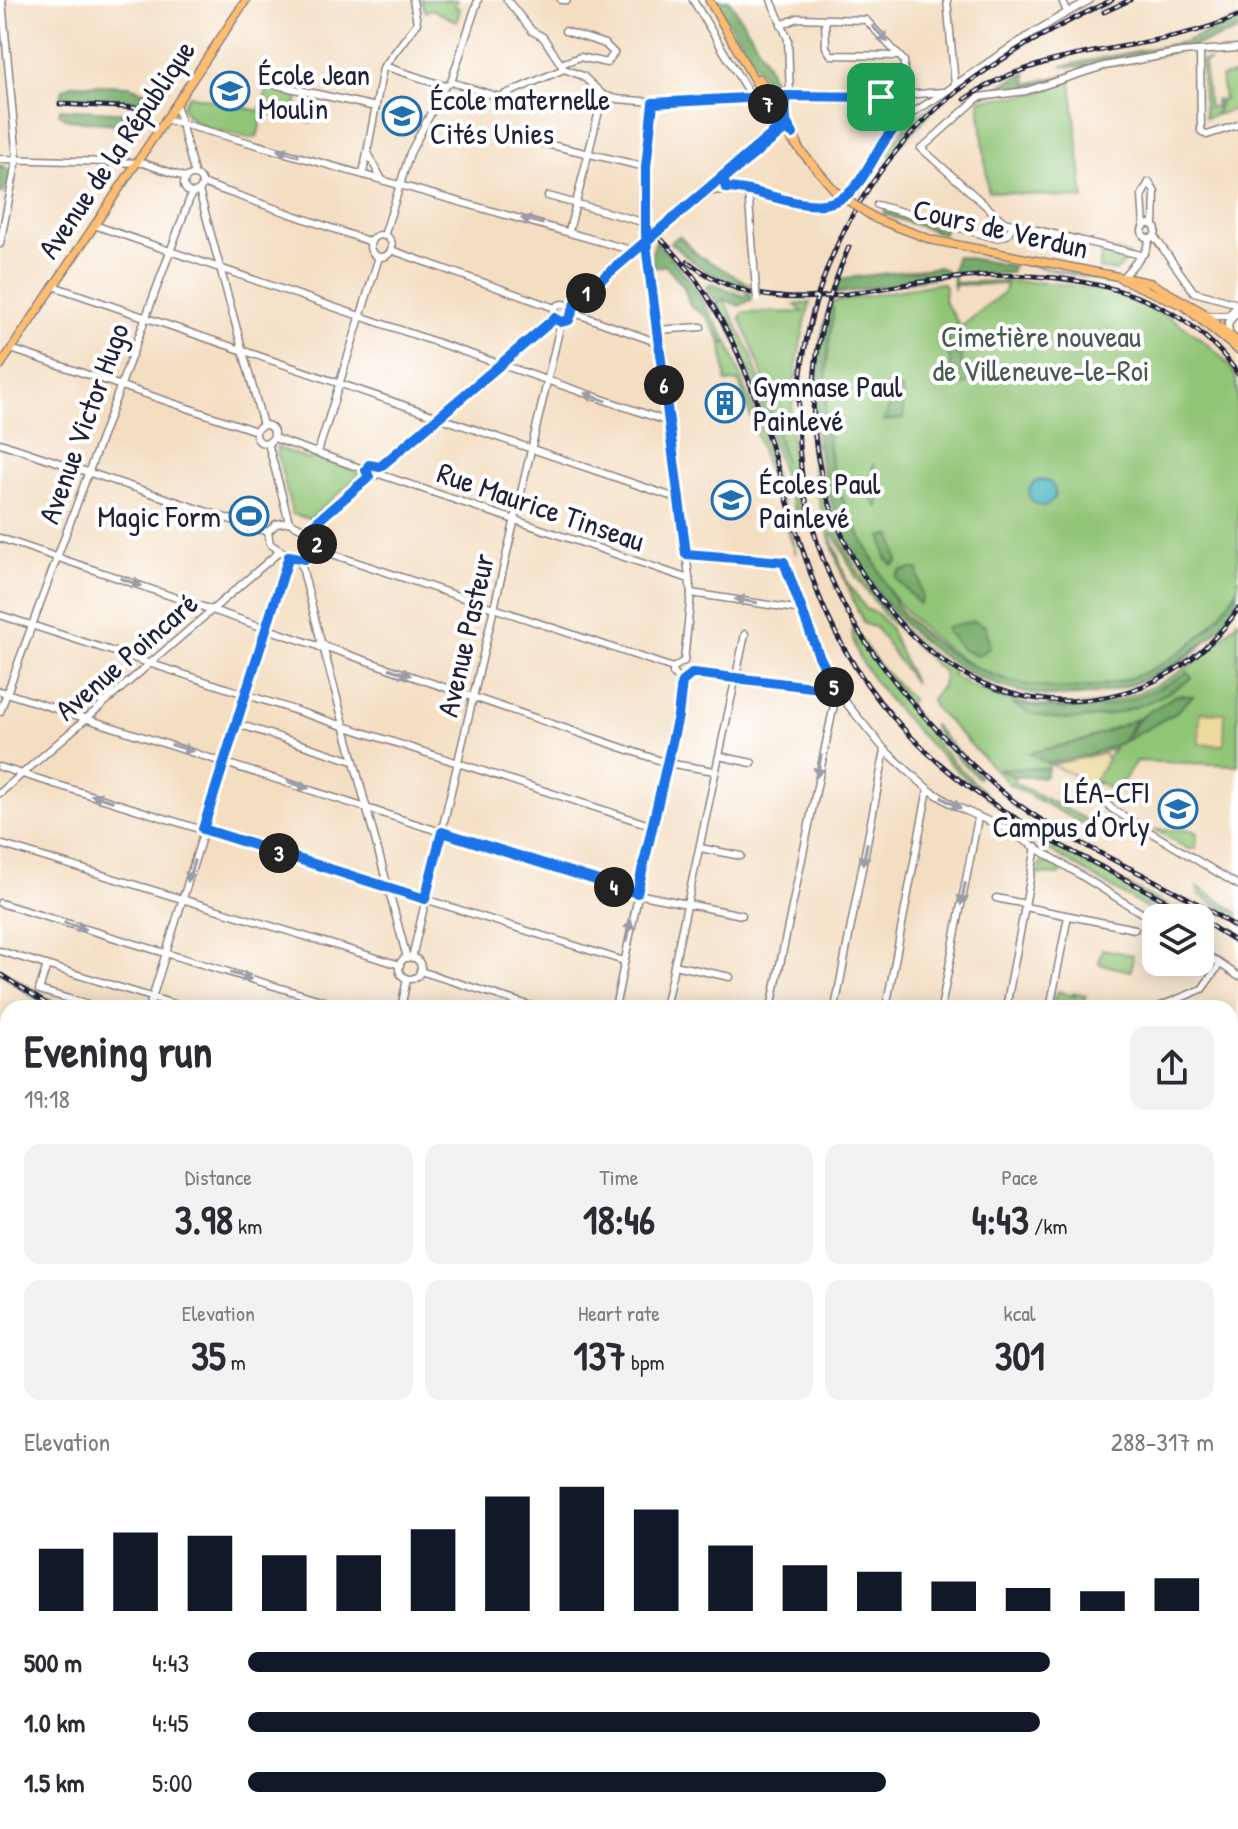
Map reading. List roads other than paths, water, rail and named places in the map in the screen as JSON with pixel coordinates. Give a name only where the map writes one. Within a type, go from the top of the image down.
[{"type":"main road","name":"Avenue de la République","points":[[0,366],[246,0]]},
{"type":"main road","name":"Cours de Verdun","points":[[709,0],[768,97],[781,127],[838,194],[876,219],[932,240],[1121,279]]},
{"type":"main road","name":"Cours de Verdun","points":[[781,127],[793,134],[811,165]]},
{"type":"main road","points":[[1121,279],[1151,283],[1208,316],[1238,342]]},
{"type":"main road","points":[[1121,279],[1173,300],[1225,332],[1238,350]]},
{"type":"street","points":[[0,244],[17,159],[2,0]]},
{"type":"street","points":[[363,174],[384,66],[416,25],[417,13],[413,0]]},
{"type":"street","points":[[176,104],[194,172],[202,183],[371,242],[384,236],[410,153],[448,84],[478,0]]},
{"type":"street","points":[[507,0],[532,31],[543,37],[563,67],[583,76],[603,95],[653,103],[788,96],[862,98],[944,92]]},
{"type":"street","points":[[693,0],[751,97]]},
{"type":"street","points":[[256,431],[259,440],[318,452],[367,473],[380,471],[501,364],[558,320],[569,320],[571,311],[634,251],[781,127],[788,96],[788,39],[771,0]]},
{"type":"street","points":[[947,0],[955,85]]},
{"type":"street","points":[[1062,0],[1067,12]]},
{"type":"street","points":[[706,192],[726,188],[748,190],[812,206],[835,203],[851,193],[883,141],[902,121],[1037,29],[1090,0]]},
{"type":"street","points":[[781,25],[790,19],[866,20],[904,61],[904,76]]},
{"type":"street","points":[[825,20],[826,47],[831,55],[899,56]]},
{"type":"street","points":[[384,66],[499,97],[580,57],[604,63],[612,60],[614,53],[605,44],[565,31]]},
{"type":"street","points":[[1141,255],[1013,225],[989,211],[921,148],[979,97],[1040,88],[1104,66],[1238,48]]},
{"type":"street","points":[[1200,51],[1201,131],[1207,135],[1238,125]]},
{"type":"street","points":[[272,84],[376,107]]},
{"type":"street","points":[[569,231],[603,95]]},
{"type":"street","points":[[910,95],[917,111]]},
{"type":"street","points":[[886,111],[892,96]]},
{"type":"street","points":[[862,98],[886,111],[891,119],[902,121]]},
{"type":"street","points":[[653,103],[646,167],[646,223],[691,593],[684,661],[693,673],[837,690]]},
{"type":"street","points":[[165,119],[634,251]]},
{"type":"street","points":[[538,142],[646,167]]},
{"type":"street","points":[[368,153],[396,198]]},
{"type":"street","points":[[0,159],[136,163],[184,177],[194,172]]},
{"type":"street","points":[[184,177],[191,195],[200,194]]},
{"type":"street","points":[[723,177],[726,188]]},
{"type":"street","points":[[1149,237],[1154,226],[1155,192],[1149,182],[1142,195],[1144,227],[1149,237],[1194,292],[1238,307]]},
{"type":"street","points":[[202,183],[200,194],[263,425]]},
{"type":"street","points":[[748,190],[757,296]]},
{"type":"street","name":"Avenue Victor Hugo","points":[[0,712],[3,692],[32,625],[191,195]]},
{"type":"street","points":[[548,196],[646,223]]},
{"type":"street","points":[[877,205],[996,238],[1007,235],[1013,225]]},
{"type":"street","points":[[94,225],[669,422]]},
{"type":"street","points":[[1144,227],[1154,226]]},
{"type":"street","points":[[384,236],[390,240],[391,250]]},
{"type":"street","name":"Cours de Verdun","points":[[1121,279],[1141,255],[1149,237]]},
{"type":"street","points":[[371,242],[372,252],[379,257]]},
{"type":"street","points":[[318,452],[379,257],[391,250],[555,308],[562,304],[571,311],[659,343]]},
{"type":"street","points":[[53,286],[679,499]]},
{"type":"street","points":[[1225,332],[1228,316],[1238,307]]},
{"type":"street","points":[[1225,332],[1238,307]]},
{"type":"street","name":"Avenue Pasteur","points":[[410,958],[547,380],[558,320],[555,308]]},
{"type":"street","points":[[1208,316],[1228,316]]},
{"type":"street","points":[[657,330],[701,327]]},
{"type":"street","points":[[11,349],[256,431]]},
{"type":"street","points":[[256,431],[263,425]]},
{"type":"street","points":[[263,425],[272,428],[271,440],[289,522]]},
{"type":"street","points":[[0,443],[268,532]]},
{"type":"street","points":[[309,530],[367,473],[372,464],[380,471]]},
{"type":"street","name":"Rue Maurice Tinseau","points":[[380,471],[689,579]]},
{"type":"street","points":[[289,522],[309,530],[316,538],[317,549],[310,557],[300,559],[289,556],[270,544],[268,532],[276,524],[289,522]]},
{"type":"street","points":[[0,538],[667,763],[715,771]]},
{"type":"street","points":[[317,549],[673,668]]},
{"type":"street","name":"Avenue Poincaré","points":[[0,793],[279,552]]},
{"type":"street","points":[[686,554],[784,562],[837,690],[885,750],[928,789],[1036,847],[1142,913]]},
{"type":"street","points":[[152,998],[289,556]]},
{"type":"street","points":[[300,559],[388,888],[410,958]]},
{"type":"street","points":[[691,593],[802,610]]},
{"type":"street","points":[[0,615],[653,826]]},
{"type":"street","points":[[667,1000],[745,634]]},
{"type":"street","points":[[673,668],[684,661]]},
{"type":"street","points":[[673,668],[673,674],[682,682]]},
{"type":"street","points":[[617,1000],[682,682],[693,673]]},
{"type":"street","points":[[773,1000],[837,690]]},
{"type":"street","points":[[3,692],[637,893],[742,915]]},
{"type":"street","points":[[235,723],[353,761]]},
{"type":"street","points":[[837,1000],[885,750]]},
{"type":"street","points":[[719,756],[752,763]]},
{"type":"street","points":[[0,767],[624,961]]},
{"type":"street","points":[[888,1000],[928,789]]},
{"type":"street","points":[[1101,797],[1112,809],[1238,885]]},
{"type":"street","points":[[943,1000],[978,818]]},
{"type":"street","points":[[0,844],[400,965]]},
{"type":"street","points":[[1008,1000],[1036,847]]},
{"type":"street","points":[[700,848],[741,856]]},
{"type":"street","points":[[996,898],[1025,907],[1135,929]]},
{"type":"street","points":[[0,903],[321,1000]]},
{"type":"street","points":[[1052,1000],[1068,916]]},
{"type":"street","points":[[0,951],[159,1000]]},
{"type":"street","points":[[400,965],[410,958]]},
{"type":"street","points":[[407,979],[417,977],[420,971],[418,961],[410,958]]},
{"type":"street","points":[[1214,960],[1238,976]]},
{"type":"street","points":[[1175,1000],[1202,989],[1220,964]]},
{"type":"street","points":[[47,965],[39,990],[72,1000]]},
{"type":"street","points":[[400,965],[400,972],[407,979]]},
{"type":"street","points":[[674,965],[730,977]]},
{"type":"street","points":[[420,971],[512,1000]]},
{"type":"street","points":[[403,1000],[407,979]]},
{"type":"water","points":[[1042,480],[1052,483],[1055,493],[1052,503],[1042,506],[1032,503],[1029,493],[1032,483]]},
{"type":"tunnel","points":[[903,95],[904,76]]},
{"type":"railway","points":[[1112,0],[1065,23],[974,78],[934,111],[889,160],[852,216],[825,276],[807,338],[799,403],[801,469],[814,533],[839,596],[869,647],[928,720],[1019,805],[1079,842],[1177,892],[1238,929]]},
{"type":"railway","points":[[1104,12],[1130,0]]},
{"type":"railway","points":[[965,99],[1030,67],[1169,37],[1238,16]]},
{"type":"railway","points":[[60,104],[141,108]]},
{"type":"railway","points":[[661,239],[694,277],[721,319],[742,362],[819,596],[836,634],[857,669],[880,702],[936,761],[968,787],[1038,831]]},
{"type":"railway","points":[[849,247],[832,290],[821,333],[814,378],[814,424],[822,478],[840,532],[868,582],[903,626],[945,662],[994,688],[1047,700],[1105,697],[1163,677],[1212,641],[1238,609]]},
{"type":"railway","points":[[688,262],[717,280],[775,297],[835,296],[928,281],[1013,275],[1098,285],[1139,298],[1176,316],[1210,341],[1238,374]]},
{"type":"railway","points":[[1029,829],[1172,904]]},
{"type":"railway","points":[[1214,928],[1238,943]]},
{"type":"railway","points":[[0,974],[41,1000]]},
{"type":"place","name":"École Jean Moulin","points":[[230,91]]},
{"type":"place","name":"École maternelle Cités Unies","points":[[402,116]]},
{"type":"place","name":"Gymnase Paul Painlevé","points":[[725,403]]},
{"type":"place","name":"Écoles Paul Painlevé","points":[[731,500]]},
{"type":"place","name":"Magic Form","points":[[249,516]]},
{"type":"place","name":"LÉA-CFI Campus d'Orly","points":[[1178,809]]},
{"type":"park label","name":"Cimetière nouveau de Villeneuve-le-Roi","points":[[1041,353]]}]
